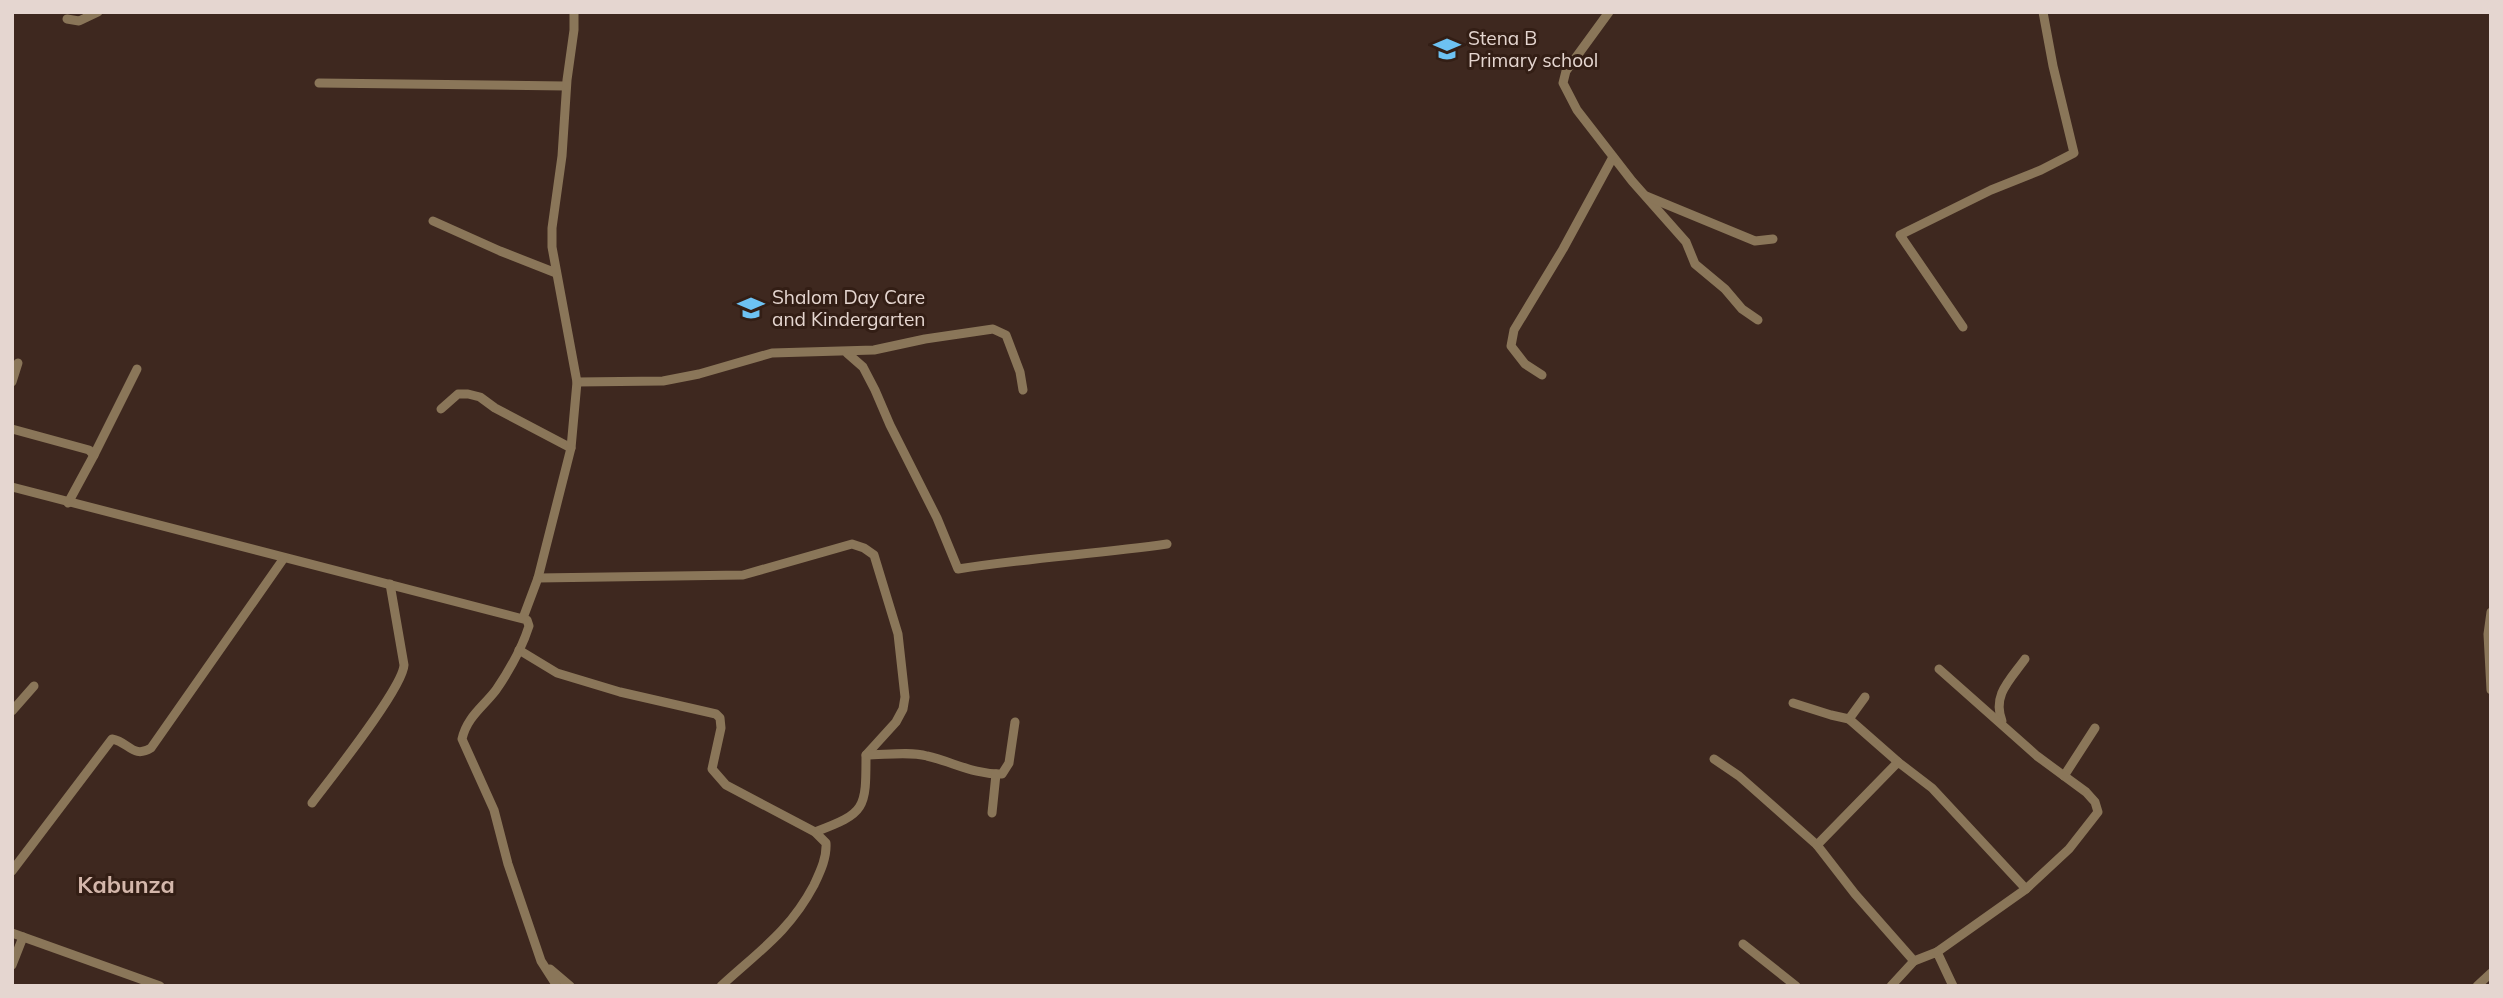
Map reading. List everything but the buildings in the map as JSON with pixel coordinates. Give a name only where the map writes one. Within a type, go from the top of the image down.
[{"type":"street","points":[[67,19],[79,20],[97,12]]},
{"type":"street","points":[[523,618],[538,578],[571,448],[577,382],[552,247],[574,12]]},
{"type":"street","points":[[1609,12],[1573,60],[1563,83],[1577,110],[1613,157],[1686,242],[1695,264],[1742,309],[1758,320]]},
{"type":"street","points":[[1963,327],[1900,235],[2074,153],[2043,12]]},
{"type":"street","points":[[318,83],[566,86]]},
{"type":"street","points":[[1542,375],[1525,364],[1511,346],[1514,330],[1613,157]]},
{"type":"street","points":[[1644,195],[1755,241],[1773,239]]},
{"type":"street","points":[[433,221],[556,273]]},
{"type":"street","points":[[577,382],[663,381],[699,374],[772,353],[847,353],[993,329],[1006,335],[1020,372],[1023,390]]},
{"type":"street","points":[[847,353],[863,368],[875,390],[937,517],[958,569],[1041,556],[1101,553],[1167,544]]},
{"type":"street","points":[[12,382],[18,363]]},
{"type":"street","points":[[68,503],[137,369]]},
{"type":"street","points":[[441,409],[458,394],[480,397],[495,408],[571,448]]},
{"type":"street","points":[[12,429],[89,450],[94,455]]},
{"type":"street","points":[[12,487],[523,618],[529,626],[519,650],[496,689],[471,717],[462,739],[494,810],[508,864],[541,961],[557,986]]},
{"type":"street","points":[[538,578],[743,575],[852,544],[874,555],[898,634],[905,697],[903,709],[896,722],[866,755],[866,789],[862,806],[846,820],[814,832]]},
{"type":"street","points":[[12,871],[75,784],[112,739],[143,753],[157,741],[284,558]]},
{"type":"street","points":[[312,803],[401,680],[404,665],[390,584]]},
{"type":"street","points":[[2491,611],[2488,634],[2491,690]]},
{"type":"street","points":[[519,650],[557,673],[641,698],[716,714],[720,718],[720,728],[712,762],[714,774],[726,785],[814,832],[826,843],[827,851],[820,872],[800,910],[780,934],[722,986]]},
{"type":"street","points":[[2003,723],[1998,710],[1999,700],[2025,659]]},
{"type":"street","points":[[1891,986],[1914,961],[1937,952],[2026,889],[2069,849],[2098,812],[2095,802],[2086,792],[2037,757],[2003,723],[1939,668]]},
{"type":"street","points":[[12,711],[34,686]]},
{"type":"street","points":[[1849,719],[1865,697]]},
{"type":"street","points":[[1793,703],[1849,719],[1932,788],[2026,889]]},
{"type":"street","points":[[866,755],[926,755],[954,766],[1002,774],[1009,763],[1015,722]]},
{"type":"street","points":[[2064,776],[2095,728]]},
{"type":"street","points":[[1714,759],[1739,776],[1817,845],[1855,894],[1914,961]]},
{"type":"street","points":[[1817,845],[1898,762]]},
{"type":"street","points":[[992,813],[996,774]]},
{"type":"street","points":[[12,933],[160,986]]},
{"type":"street","points":[[12,965],[23,937]]},
{"type":"street","points":[[1743,944],[1796,986]]},
{"type":"street","points":[[1937,952],[1954,986]]},
{"type":"street","points":[[541,961],[570,986]]},
{"type":"street","points":[[2477,986],[2491,973]]},
{"type":"place","name":"Stena B Primary school","points":[[1447,49]]},
{"type":"place","name":"Shalom Day Care and Kindergarten","points":[[751,308]]},
{"type":"district","name":"Kabunza","points":[[126,885]]}]
